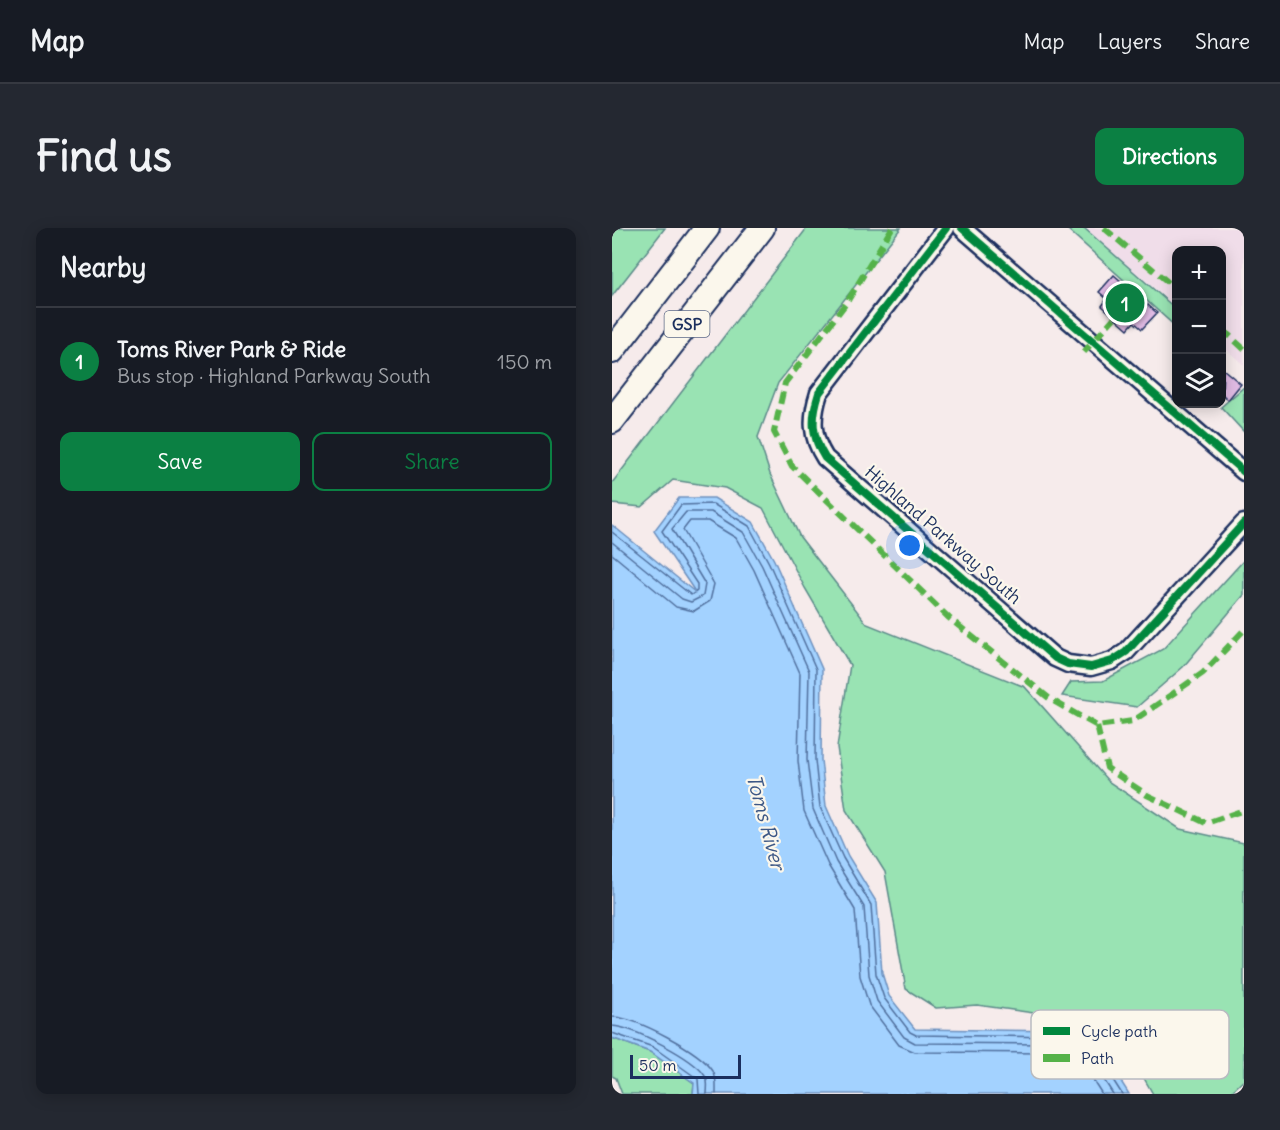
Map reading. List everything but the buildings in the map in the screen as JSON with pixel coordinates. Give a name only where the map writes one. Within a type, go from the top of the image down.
[{"type":"highway","name":"GSP","points":[[612,351],[707,228]]},
{"type":"highway","name":"GSP","points":[[612,421],[762,228]]},
{"type":"street","name":"Highland Parkway South","points":[[946,228],[819,393],[812,420],[814,437],[825,458],[1055,658],[1081,668],[1112,661],[1138,642],[1244,523]]},
{"type":"street","points":[[962,228],[1244,472]]},
{"type":"shaded area","points":[[1085,228],[1244,228],[1244,365],[1226,349],[1226,246],[1172,246],[1172,304]]},
{"type":"green space","points":[[612,228],[665,228],[612,296]]},
{"type":"green space","points":[[807,228],[901,228],[778,383],[758,437],[770,474],[800,537],[867,624],[1025,687],[1109,782],[1180,829],[1244,843],[1244,1080],[1229,1094],[1153,1094],[1144,1079],[1229,1079],[1229,1010],[1031,1010],[1031,1013],[977,1005],[936,1008],[906,989],[885,872],[846,810],[837,747],[850,665],[805,588],[763,508],[725,488],[673,480],[642,507],[612,504],[612,483]]},
{"type":"green space","points":[[1066,228],[1084,228],[1172,305],[1172,323]]},
{"type":"green space","points":[[1244,387],[1244,432],[1222,408],[1226,408],[1226,403]]},
{"type":"green space","points":[[1244,560],[1244,595],[1183,667],[1137,707],[1062,696],[1071,682],[1103,681],[1163,649]]},
{"type":"green space","points":[[612,1038],[650,1052],[694,1083],[693,1094],[622,1094],[616,1078],[612,1076]]},
{"type":"water","name":"Toms River","points":[[679,498],[714,498],[753,522],[774,560],[822,669],[821,760],[826,806],[848,856],[877,903],[882,973],[889,996],[915,1029],[1031,1031],[1031,1079],[1119,1079],[1129,1094],[693,1094],[694,1083],[650,1052],[612,1038],[612,525],[696,593],[654,531]]},
{"type":"marked path","points":[[892,228],[847,302],[785,383],[774,432],[792,466],[949,618],[1050,699],[1097,726],[1133,721],[1203,673],[1244,630]]},
{"type":"marked path","points":[[1104,228],[1172,286]]},
{"type":"marked path","points":[[1084,352],[1114,318]]},
{"type":"marked path","points":[[1226,333],[1244,349]]},
{"type":"marked path","points":[[1097,726],[1107,768],[1147,795],[1206,823],[1244,810]]},
{"type":"cycle path","points":[[946,228],[819,393],[814,427],[817,442],[825,458],[1055,658],[1068,664],[1091,667],[1112,661],[1126,652],[1244,523]]},
{"type":"cycle path","points":[[962,228],[1244,472]]},
{"type":"place","name":"Toms River Park & Ride","points":[[1125,303]]}]
